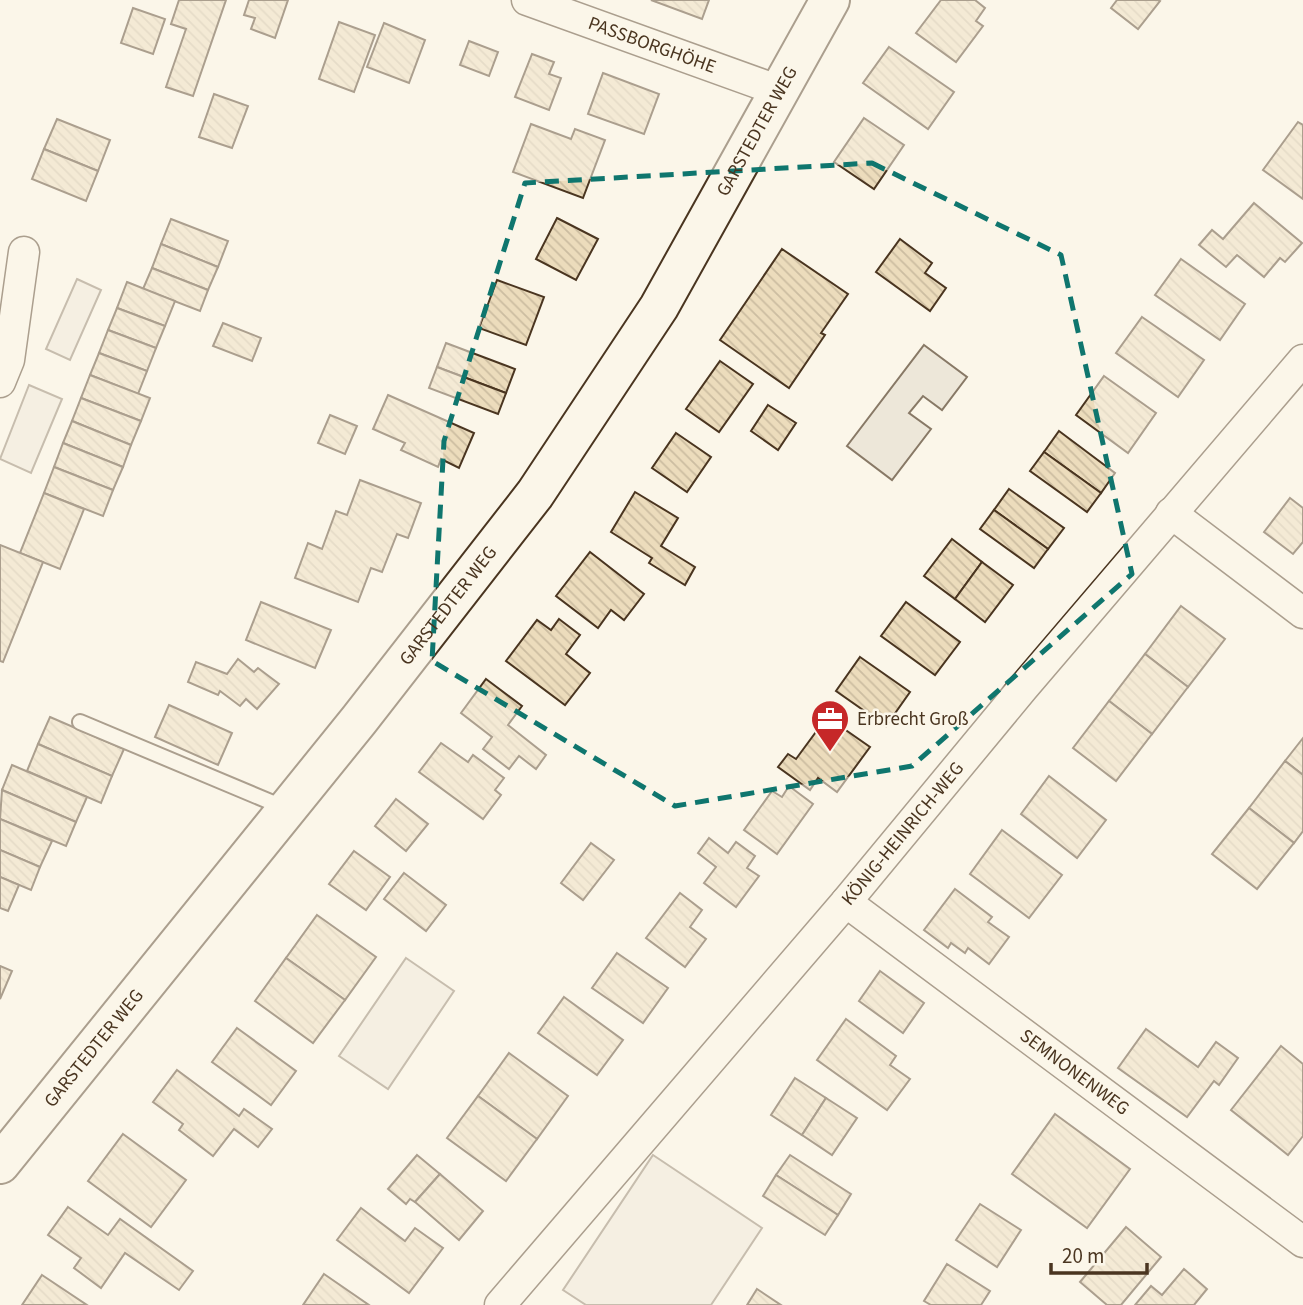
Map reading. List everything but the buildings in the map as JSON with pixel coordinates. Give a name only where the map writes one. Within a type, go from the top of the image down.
[{"type":"main road","name":"GARSTEDTER WEG","points":[[0,1164],[536,494],[659,307],[777,90],[830,0]]},
{"type":"street","name":"PASSBORGHÖHE","points":[[527,0],[777,90]]},
{"type":"street","points":[[0,382],[9,360],[24,252]]},
{"type":"street","name":"KÖNIG-HEINRICH-WEG","points":[[500,1305],[846,902],[1171,513],[1303,360]]},
{"type":"street","points":[[1171,513],[1303,613]]},
{"type":"street","name":"SEMNONENWEG","points":[[846,902],[1303,1242]]},
{"type":"lane","points":[[80,722],[286,809]]},
{"type":"highlighted area","points":[[872,163],[1061,255],[1132,574],[912,766],[675,806],[432,661],[444,441],[525,183]]},
{"type":"shaded area","points":[[77,279],[101,290],[70,360],[46,349]]},
{"type":"shaded area","points":[[924,345],[967,377],[942,410],[923,396],[909,413],[931,429],[892,480],[847,446]]},
{"type":"shaded area","points":[[29,385],[62,399],[31,473],[0,459]]},
{"type":"shaded area","points":[[406,958],[454,991],[388,1089],[339,1056]]},
{"type":"shaded area","points":[[653,1155],[762,1228],[711,1305],[586,1305],[563,1290]]},
{"type":"place","name":"Erbrecht Groß","points":[[830,753]]}]
